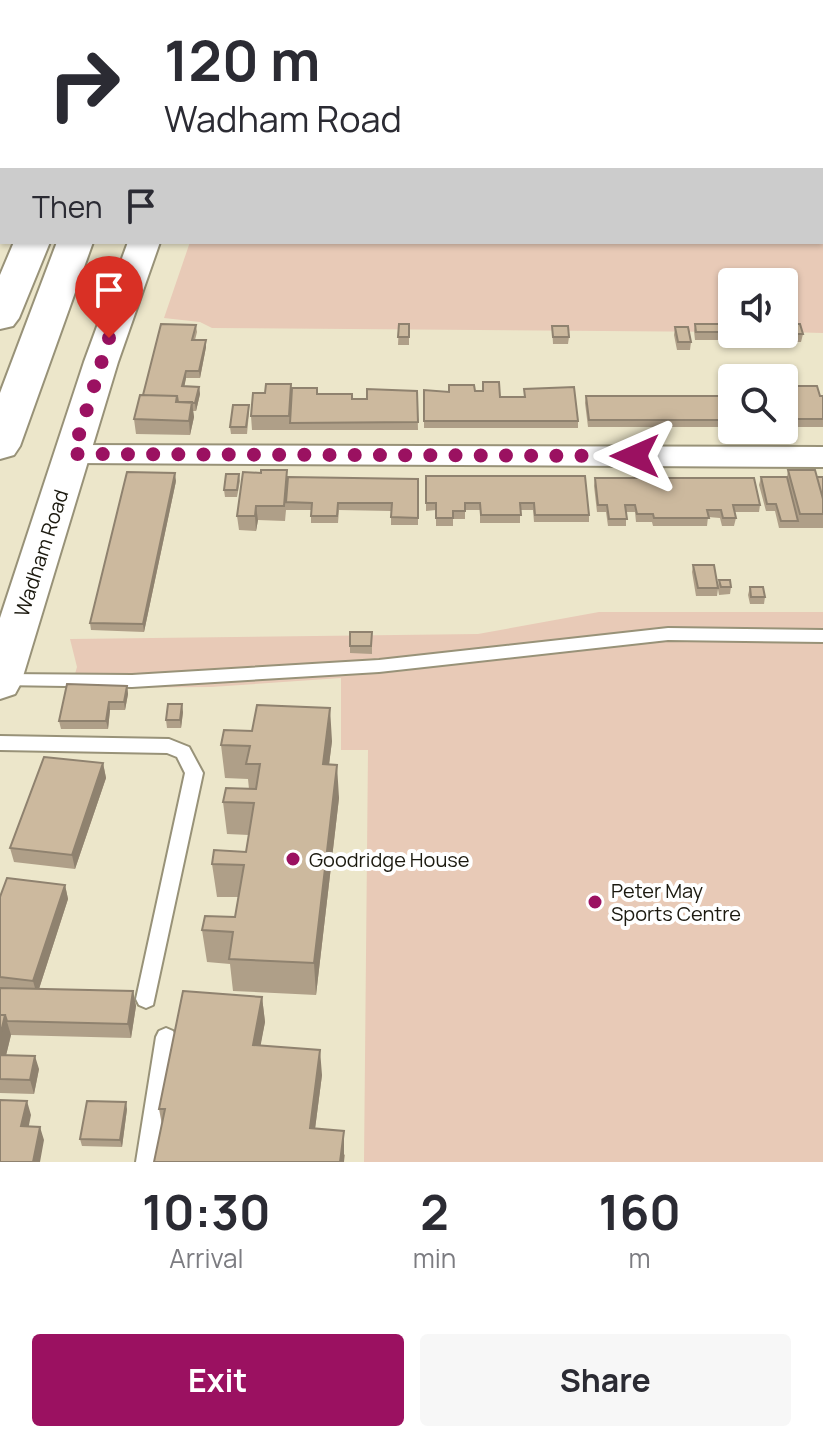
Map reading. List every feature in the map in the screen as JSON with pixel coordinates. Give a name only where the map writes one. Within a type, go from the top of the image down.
[{"type":"highway","points":[[0,318],[31,244]]},
{"type":"highway","points":[[0,446],[74,244]]},
{"type":"highway","points":[[45,321],[85,244]]},
{"type":"street","name":"Wadham Road","points":[[1,682],[101,362],[143,244]]},
{"type":"street","points":[[73,454],[823,457]]},
{"type":"lane","points":[[1,682],[132,681],[379,666],[668,634],[823,636]]},
{"type":"lane","points":[[0,743],[169,746],[183,752],[194,773],[146,999]]},
{"type":"lane","points":[[147,1162],[166,1037]]},
{"type":"shaded area","points":[[189,244],[823,244],[823,333],[798,332],[798,268],[718,268],[718,332],[212,328],[200,322],[164,318]]},
{"type":"shaded area","name":"Peter May Sports Centre","points":[[599,612],[823,612],[823,1162],[364,1162],[368,750],[341,750],[341,678],[211,687],[71,688],[77,667],[70,639],[478,634]]},
{"type":"building","points":[[161,324],[196,325],[192,340],[206,340],[199,371],[186,371],[182,386],[199,387],[195,403],[178,402],[177,396],[143,395]]},
{"type":"building","points":[[399,324],[409,324],[409,337],[398,337]]},
{"type":"building","points":[[695,324],[718,324],[718,332],[696,332]]},
{"type":"building","points":[[552,326],[568,326],[569,337],[553,337]]},
{"type":"building","points":[[675,327],[688,327],[691,342],[678,342]]},
{"type":"building","points":[[483,382],[499,382],[500,397],[525,397],[524,389],[574,387],[578,421],[424,421],[424,390],[449,392],[449,385],[474,385],[475,391],[483,391]]},
{"type":"building","points":[[266,384],[291,384],[289,416],[251,416],[253,393],[265,393]]},
{"type":"building","points":[[798,386],[817,386],[820,396],[823,396],[823,419],[798,419]]},
{"type":"building","points":[[292,388],[317,388],[317,394],[352,394],[352,399],[367,399],[367,389],[417,391],[418,422],[290,423]]},
{"type":"building","points":[[140,395],[177,396],[176,402],[192,402],[189,421],[134,419]]},
{"type":"building","points":[[586,396],[718,396],[718,420],[589,420]]},
{"type":"building","points":[[233,405],[249,405],[246,427],[230,427]]},
{"type":"building","points":[[261,470],[287,470],[284,506],[256,506],[255,516],[237,516],[243,472],[261,473]]},
{"type":"building","points":[[788,470],[815,470],[823,499],[823,514],[800,514]]},
{"type":"building","points":[[127,472],[175,473],[143,624],[90,623]]},
{"type":"building","points":[[226,474],[239,474],[237,490],[224,490]]},
{"type":"building","points":[[426,476],[585,476],[589,515],[535,515],[534,503],[520,503],[521,515],[481,515],[480,503],[465,503],[465,511],[453,511],[453,518],[436,518],[436,503],[426,503]]},
{"type":"building","points":[[288,477],[418,479],[418,518],[391,517],[392,503],[338,503],[337,516],[311,516],[312,503],[286,502]]},
{"type":"building","points":[[761,477],[787,477],[798,521],[781,521],[776,504],[767,504]]},
{"type":"building","points":[[817,477],[823,477],[823,499]]},
{"type":"building","points":[[595,478],[754,478],[760,505],[733,505],[736,518],[723,518],[721,510],[707,510],[709,518],[654,518],[653,514],[637,514],[635,505],[625,505],[627,519],[609,519],[607,505],[598,505]]},
{"type":"building","points":[[693,565],[714,565],[718,588],[698,588]]},
{"type":"building","points":[[719,580],[730,580],[731,587],[721,587]]},
{"type":"building","points":[[750,587],[763,587],[765,597],[751,597]]},
{"type":"building","points":[[350,632],[372,632],[371,646],[350,646]]},
{"type":"building","points":[[67,684],[127,686],[124,702],[109,702],[106,721],[59,721]]},
{"type":"building","points":[[168,704],[182,704],[180,720],[166,720]]},
{"type":"building","name":"Goodridge House","points":[[257,705],[330,708],[323,764],[337,765],[314,963],[229,959],[233,932],[202,930],[205,916],[235,917],[244,865],[212,864],[214,850],[246,852],[254,803],[223,802],[226,788],[256,789],[260,764],[246,764],[250,746],[221,745],[224,730],[252,731]]},
{"type":"building","points":[[44,757],[103,763],[72,855],[10,848]]},
{"type":"building","points":[[7,878],[65,885],[33,981],[0,977],[0,897]]},
{"type":"building","points":[[0,988],[133,991],[128,1024],[7,1021],[5,1015],[0,1015]]},
{"type":"building","points":[[183,991],[262,997],[253,1045],[320,1050],[310,1128],[344,1131],[340,1162],[154,1162],[165,1109],[159,1109]]},
{"type":"building","points":[[0,1015],[5,1015],[0,1036]]},
{"type":"building","points":[[0,1055],[35,1056],[30,1080],[0,1079]]},
{"type":"building","points":[[0,1100],[27,1101],[21,1126],[40,1127],[33,1162],[0,1162]]},
{"type":"building","points":[[87,1101],[126,1102],[120,1140],[80,1139]]},
{"type":"place","name":"Goodridge House","points":[[293,859]]},
{"type":"place","name":"Peter May Sports Centre","points":[[595,902]]},
{"type":"route","points":[[109,338],[73,454],[635,456]]}]
